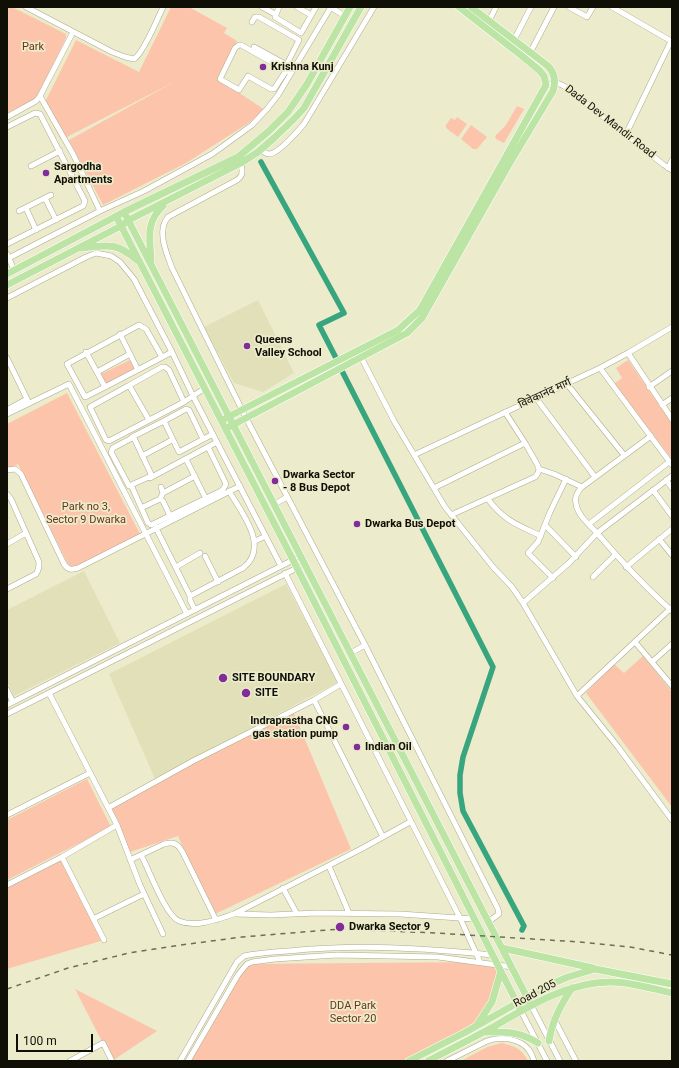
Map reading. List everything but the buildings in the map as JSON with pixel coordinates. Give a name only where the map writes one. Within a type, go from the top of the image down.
[{"type":"main road","points":[[7,274],[116,216],[238,157],[269,131],[288,112],[306,84],[350,7]]},
{"type":"main road","points":[[7,285],[121,226],[129,220],[241,163],[260,150],[304,108],[360,7]]},
{"type":"main road","points":[[221,420],[398,330],[420,310],[546,85],[544,76],[539,70],[459,7]]},
{"type":"main road","points":[[226,429],[407,333],[422,318],[508,166],[553,91],[555,83],[554,75],[551,70],[471,7]]},
{"type":"main road","points":[[151,264],[149,234],[151,222],[157,212],[167,201]]},
{"type":"main road","points":[[124,212],[302,556],[531,1005]]},
{"type":"main road","points":[[116,216],[293,560],[521,1011]]},
{"type":"main road","points":[[76,249],[117,246],[140,263]]},
{"type":"main road","points":[[502,948],[595,969]]},
{"type":"main road","points":[[476,1027],[492,1002],[499,968]]},
{"type":"main road","name":"Road 205","points":[[409,1061],[476,1027],[517,1003],[562,980],[595,969],[672,984]]},
{"type":"main road","name":"Road 205","points":[[428,1061],[484,1032],[542,999],[564,990],[610,982],[672,993]]},
{"type":"main road","points":[[549,1041],[554,1019],[572,988]]},
{"type":"main road","points":[[484,1032],[505,1032],[525,1035],[538,1043]]},
{"type":"street","points":[[26,7],[120,56],[134,59],[137,58],[164,7]]},
{"type":"street","points":[[262,7],[275,14],[275,18],[300,33],[303,31],[316,7]]},
{"type":"street","points":[[275,14],[279,7]]},
{"type":"street","points":[[297,7],[311,15]]},
{"type":"street","points":[[289,72],[239,45],[235,48],[220,79],[239,90],[248,76],[271,89],[274,89],[294,68],[331,7],[345,16]]},
{"type":"street","points":[[260,150],[268,154],[273,153],[293,136],[309,118],[374,7]]},
{"type":"street","points":[[488,21],[496,7]]},
{"type":"street","points":[[514,40],[531,7]]},
{"type":"street","points":[[530,52],[554,7]]},
{"type":"street","points":[[569,7],[587,17],[593,7]]},
{"type":"street","points":[[612,7],[671,41],[626,134]]},
{"type":"street","points":[[252,22],[255,16],[259,17],[298,39],[298,42],[287,63]]},
{"type":"street","points":[[7,117],[36,101],[40,96],[72,32]]},
{"type":"street","points":[[254,47],[281,63],[287,63],[294,68]]},
{"type":"street","points":[[14,270],[8,257],[100,211],[144,191],[226,144],[252,125],[267,109],[278,95],[289,72]]},
{"type":"street","name":"Dada Dev Mandir Road","points":[[546,85],[555,83],[564,86],[670,169]]},
{"type":"street","points":[[40,96],[73,154],[100,211]]},
{"type":"street","points":[[7,127],[35,113],[40,114],[85,201],[83,206],[7,244]]},
{"type":"street","points":[[31,166],[60,151]]},
{"type":"street","points":[[670,169],[672,160]]},
{"type":"street","points":[[241,163],[243,172],[241,177],[168,217],[165,221],[163,229],[164,245],[172,268],[246,418],[365,645],[498,909],[499,914],[488,922]]},
{"type":"street","points":[[19,211],[52,195]]},
{"type":"street","points":[[45,198],[56,220]]},
{"type":"street","points":[[26,208],[36,230]]},
{"type":"street","points":[[7,298],[96,253],[110,256],[120,262],[134,279],[281,566]]},
{"type":"street","points":[[162,357],[146,329],[138,325],[86,352],[67,364],[85,397],[172,352]]},
{"type":"street","name":"विवेकानंद मार्ग","points":[[414,455],[600,368],[628,354],[672,327]]},
{"type":"street","points":[[120,334],[138,370]]},
{"type":"street","points":[[358,350],[394,421],[451,515],[493,567],[512,587],[523,603],[577,696],[618,747],[672,820]]},
{"type":"street","points":[[86,352],[105,387]]},
{"type":"street","points":[[97,372],[130,354]]},
{"type":"street","points":[[628,354],[672,419]]},
{"type":"street","points":[[7,358],[28,401]]},
{"type":"street","points":[[106,440],[90,406],[162,367],[166,367],[184,402]]},
{"type":"street","points":[[589,524],[671,463],[600,368]]},
{"type":"street","points":[[649,386],[672,371]]},
{"type":"street","points":[[7,410],[69,384],[186,614]]},
{"type":"street","points":[[567,384],[624,455]]},
{"type":"street","points":[[128,386],[130,387],[148,420]]},
{"type":"street","points":[[100,443],[106,440],[110,441],[184,402],[205,388]]},
{"type":"street","points":[[536,398],[595,477]]},
{"type":"street","points":[[662,405],[672,398]]},
{"type":"street","points":[[7,414],[28,401]]},
{"type":"street","points":[[132,437],[151,475],[129,486],[112,452],[113,448],[132,437],[186,410],[189,410],[203,439]]},
{"type":"street","points":[[505,412],[525,443],[539,469],[566,479],[582,487]]},
{"type":"street","points":[[164,421],[172,440],[180,452],[213,434]]},
{"type":"street","points":[[577,696],[671,610],[615,555],[579,513],[575,503],[575,496],[582,487],[651,436]]},
{"type":"street","points":[[142,456],[172,440]]},
{"type":"street","points":[[124,491],[217,442]]},
{"type":"street","points":[[434,488],[525,443]]},
{"type":"street","points":[[132,487],[148,523],[150,524],[154,524],[221,491],[225,486],[225,481],[208,447]]},
{"type":"street","points":[[186,459],[206,498]]},
{"type":"street","points":[[7,470],[15,469],[21,474],[66,568],[72,570],[240,486]]},
{"type":"street","points":[[451,515],[535,477],[539,469]]},
{"type":"street","points":[[141,508],[160,499],[163,493],[195,476]]},
{"type":"street","points":[[523,603],[576,557],[597,533],[672,476]]},
{"type":"street","points":[[553,578],[528,553],[538,542],[566,479]]},
{"type":"street","points":[[666,480],[672,488]]},
{"type":"street","points":[[161,487],[163,493]]},
{"type":"street","points":[[653,490],[672,516]]},
{"type":"street","points":[[190,596],[247,565],[254,548],[255,541],[249,525],[229,491]]},
{"type":"street","points":[[7,494],[11,498],[39,562],[39,571],[7,589]]},
{"type":"street","points":[[275,504],[287,497]]},
{"type":"street","points":[[160,499],[163,501],[170,516]]},
{"type":"street","points":[[488,499],[495,509],[507,520],[541,536]]},
{"type":"street","points":[[545,525],[576,557]]},
{"type":"street","points":[[156,528],[190,596],[190,600],[195,610]]},
{"type":"street","points":[[626,567],[672,529]]},
{"type":"street","points":[[7,544],[26,533]]},
{"type":"street","points":[[255,541],[266,536]]},
{"type":"street","points":[[659,539],[672,554]]},
{"type":"street","points":[[175,565],[201,553],[218,582]]},
{"type":"street","points":[[593,577],[615,555]]},
{"type":"street","points":[[7,705],[302,556]]},
{"type":"street","points":[[7,714],[305,564]]},
{"type":"street","points":[[285,573],[460,918],[480,962]]},
{"type":"street","points":[[635,642],[672,686]]},
{"type":"street","points":[[652,662],[672,644]]},
{"type":"street","points":[[351,653],[365,645]]},
{"type":"street","points":[[108,808],[194,761],[314,700],[341,684]]},
{"type":"street","points":[[7,691],[13,702]]},
{"type":"street","points":[[49,693],[117,825],[144,894],[163,934]]},
{"type":"street","points":[[314,700],[383,837]]},
{"type":"street","points":[[375,750],[386,744]]},
{"type":"street","points":[[7,815],[90,772]]},
{"type":"street","points":[[141,855],[164,902],[175,918],[180,921],[190,923],[216,920],[234,914],[329,866],[410,822]]},
{"type":"street","points":[[7,885],[62,857],[117,825]]},
{"type":"street","points":[[130,860],[170,842],[176,844],[183,853],[216,920]]},
{"type":"street","points":[[62,857],[104,940]]},
{"type":"street","points":[[329,866],[350,914]]},
{"type":"street","points":[[283,888],[297,914]]},
{"type":"street","points":[[93,919],[144,894]]},
{"type":"street","points":[[234,914],[408,914],[474,919]]},
{"type":"street","points":[[180,1061],[238,962],[244,956],[312,949],[365,947],[442,949],[492,955]]},
{"type":"street","points":[[188,1061],[238,975],[247,964],[252,962],[337,955],[438,957],[480,962],[499,968],[512,967]]},
{"type":"street","points":[[531,1005],[560,1061]]},
{"type":"street","points":[[521,1011],[547,1061]]},
{"type":"street","points":[[554,1019],[576,1061]]},
{"type":"street","points":[[446,1061],[494,1038],[502,1038],[516,1041],[524,1045],[529,1050],[534,1061]]},
{"type":"street","points":[[72,1061],[103,1043],[112,1061]]},
{"type":"shaded area","name":"Queens Valley School","points":[[258,300],[294,373],[263,392],[234,383],[204,327]]},
{"type":"shaded area","points":[[84,571],[120,643],[14,696],[7,682],[7,610]]},
{"type":"shaded area","name":"SITE BOUNDARY","points":[[286,584],[338,682],[155,779],[109,674]]},
{"type":"green space","name":"Park","points":[[7,7],[12,7],[66,34],[66,38],[37,97],[7,113]]},
{"type":"green space","points":[[171,7],[189,7],[227,28],[224,33],[237,41],[218,79],[265,110],[247,124],[186,163],[103,205],[69,140],[176,81],[61,140],[43,106],[76,40],[139,72]]},
{"type":"green space","points":[[517,106],[524,109],[504,143],[496,139],[495,136],[506,125]]},
{"type":"green space","points":[[457,117],[467,124],[458,137],[446,128],[446,125],[451,118],[455,120]]},
{"type":"green space","points":[[471,125],[487,137],[477,149],[473,149],[461,139]]},
{"type":"green space","points":[[130,360],[135,370],[106,384],[101,374]]},
{"type":"green space","points":[[628,360],[672,424],[672,459],[614,384],[622,378],[616,368]]},
{"type":"green space","name":"Park no 3, Sector 9 Dwarka","points":[[67,393],[140,534],[71,570],[18,464],[7,470],[7,424]]},
{"type":"green space","points":[[643,656],[672,692],[672,807],[586,693],[614,664],[624,673]]},
{"type":"green space","points":[[293,711],[351,849],[213,915],[178,836],[127,853],[108,808]]},
{"type":"green space","points":[[87,779],[111,827],[7,880],[7,820]]},
{"type":"green space","points":[[62,857],[104,940],[7,969],[7,886]]},
{"type":"green space","name":"DDA Park Sector 20","points":[[480,962],[498,965],[498,985],[476,1027],[405,1061],[188,1061],[247,964]]},
{"type":"green space","points":[[75,989],[157,1031],[112,1061]]},
{"type":"green space","points":[[502,1043],[518,1049],[523,1053],[528,1061],[461,1061],[487,1047]]},
{"type":"waterway","points":[[261,162],[344,313],[319,325],[336,358]]},
{"type":"waterway","points":[[342,371],[493,667],[463,757],[460,775],[460,793],[463,811],[524,926],[522,930]]},
{"type":"railway","points":[[7,989],[68,968],[129,953],[242,937],[340,929],[580,942],[630,947],[672,955]]},
{"type":"place","name":"Krishna Kunj","points":[[263,67]]},
{"type":"place","name":"Sargodha Apartments","points":[[46,173]]},
{"type":"place","name":"Queens Valley School","points":[[247,346]]},
{"type":"place","name":"Dwarka Sector - 8 Bus Depot","points":[[275,481]]},
{"type":"place","name":"Dwarka Bus Depot","points":[[357,524]]},
{"type":"place","name":"SITE BOUNDARY","points":[[223,678]]},
{"type":"place","name":"SITE","points":[[246,693]]},
{"type":"place","name":"Indraprastha CNG gas station pump","points":[[346,727]]},
{"type":"place","name":"Indian Oil","points":[[357,747]]},
{"type":"place","name":"Dwarka Sector 9","points":[[340,927]]}]
